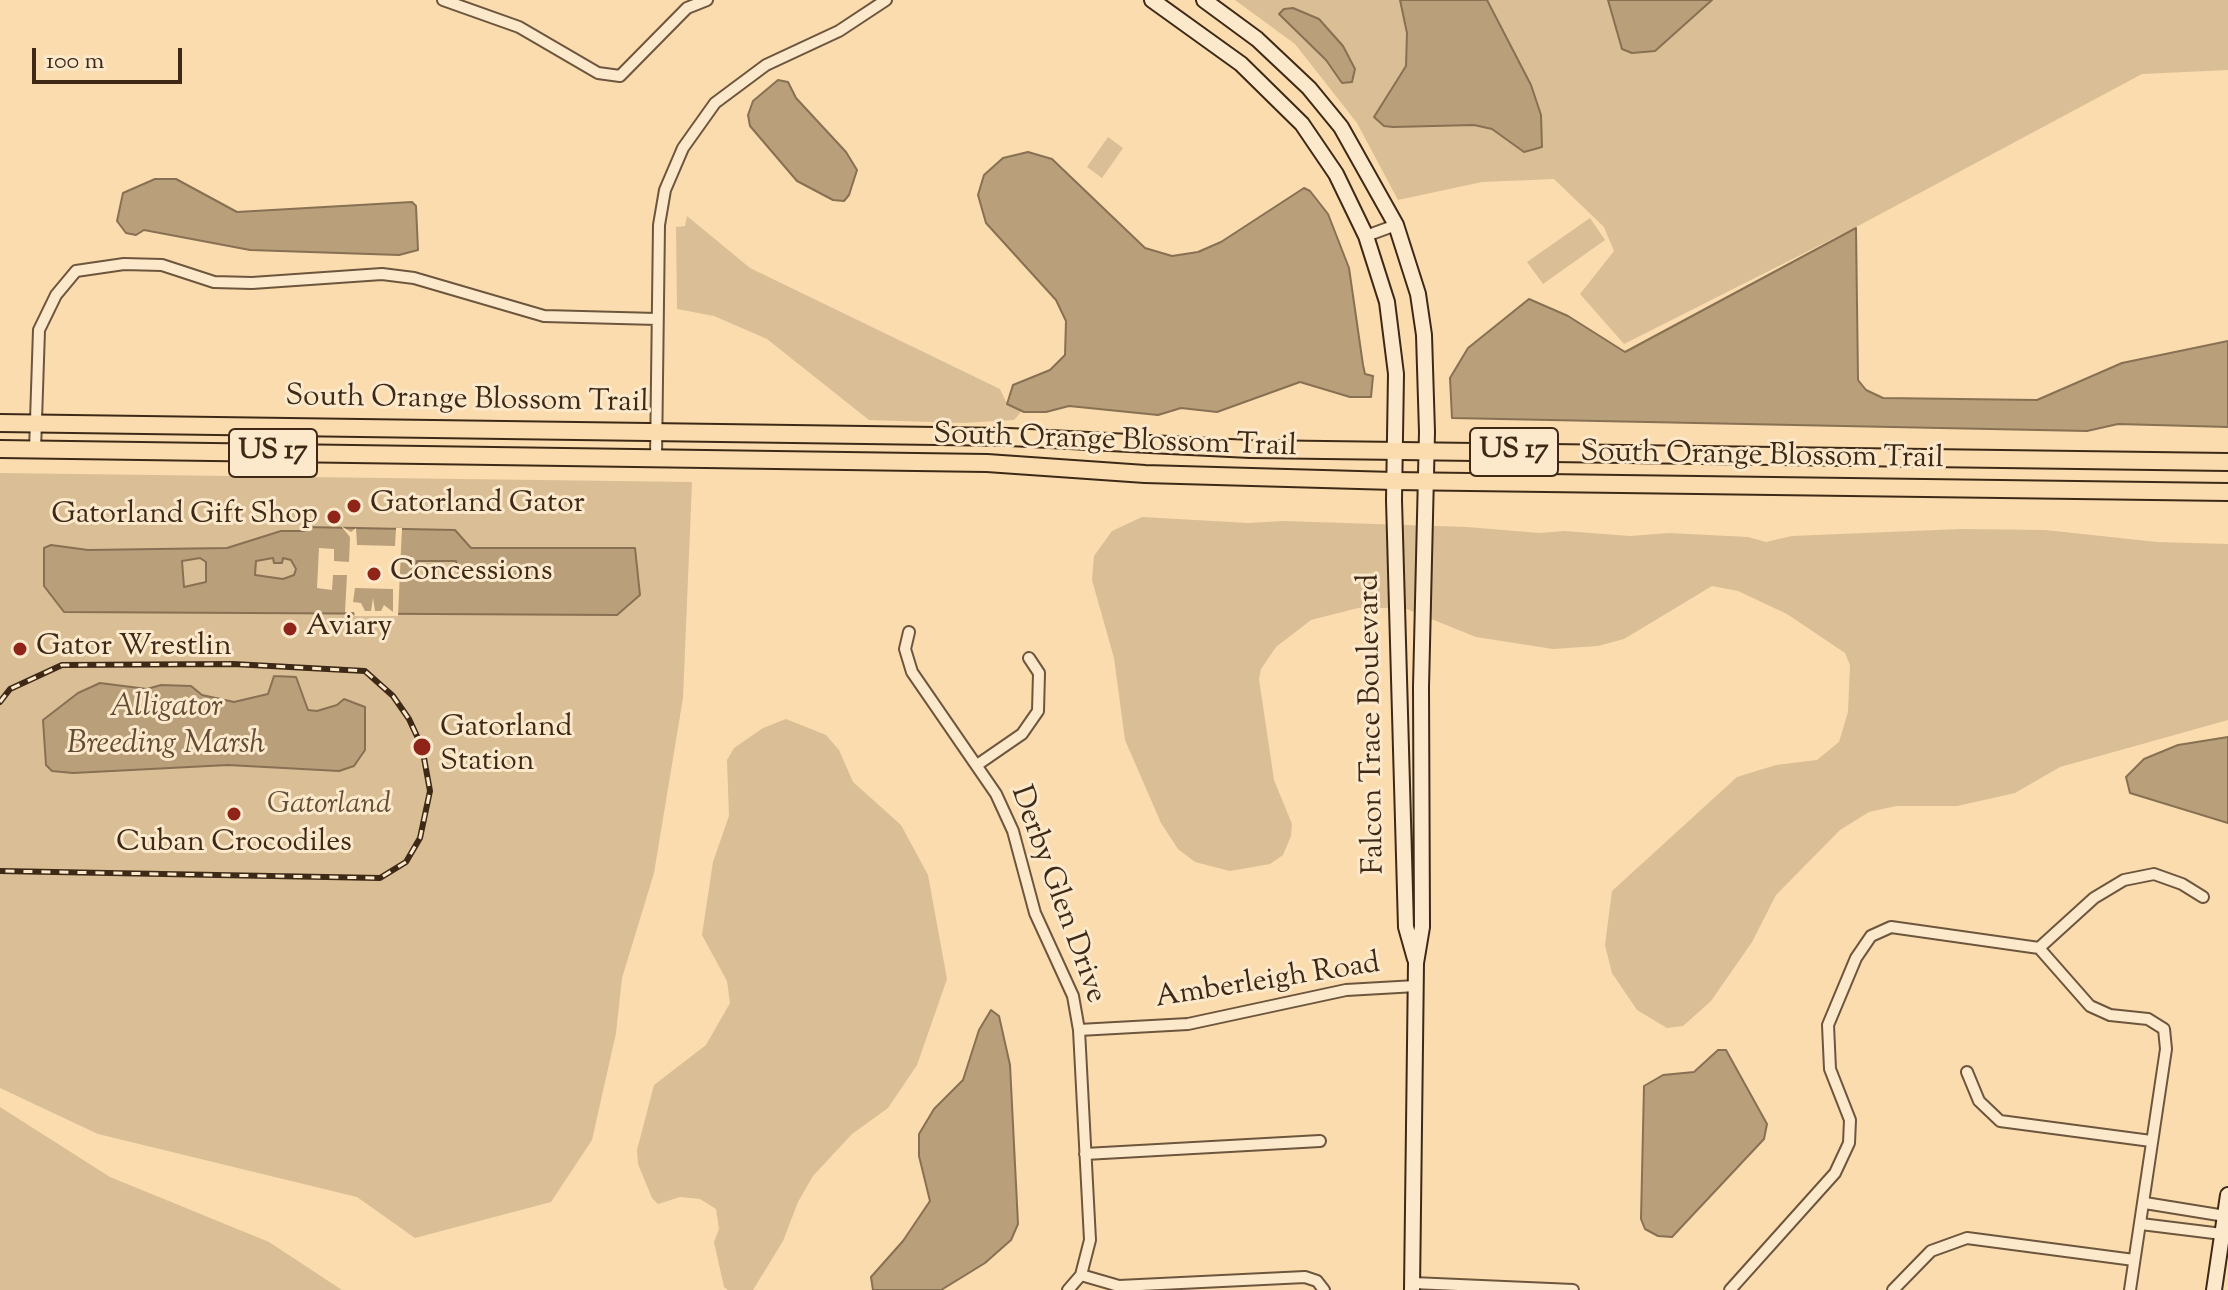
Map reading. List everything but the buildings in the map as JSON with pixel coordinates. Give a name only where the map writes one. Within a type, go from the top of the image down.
[{"type":"main road","name":"South Orange Blossom Trail","points":[[0,423],[1009,437],[1250,449],[2228,462]]},
{"type":"main road","name":"South Orange Blossom Trail","points":[[0,449],[987,463],[1188,476],[1425,482],[2228,492]]},
{"type":"street","points":[[443,0],[519,27],[598,73],[620,76],[687,8],[707,0]]},
{"type":"street","points":[[656,458],[659,225],[665,190],[698,122],[715,103],[766,65],[839,31],[886,0]]},
{"type":"street","name":"Falcon Trace Boulevard","points":[[1152,0],[1241,64],[1302,124],[1336,174],[1366,236],[1387,302],[1393,338],[1406,927],[1416,963]]},
{"type":"street","name":"Falcon Trace Boulevard","points":[[1204,0],[1257,39],[1309,88],[1341,127],[1396,225],[1418,294],[1424,335],[1426,451],[1421,687],[1422,927],[1416,963],[1413,1286]]},
{"type":"street","points":[[1366,236],[1396,225]]},
{"type":"street","points":[[35,450],[39,330],[56,295],[76,271],[124,264],[162,265],[214,282],[252,283],[382,274],[414,278],[544,316],[657,319]]},
{"type":"street","points":[[267,427],[267,453]]},
{"type":"street","name":"Derby Glen Drive","points":[[909,632],[905,649],[912,672],[996,794],[1013,831],[1035,913],[1073,996],[1079,1030],[1090,1240],[1081,1275],[1068,1290]]},
{"type":"street","points":[[977,765],[1022,734],[1038,711],[1039,673],[1029,658]]},
{"type":"street","points":[[2039,948],[2094,898],[2124,880],[2154,874],[2182,884],[2203,897]]},
{"type":"street","points":[[1730,1290],[1835,1173],[1849,1143],[1850,1120],[1830,1069],[1828,1025],[1856,958],[1871,936],[1891,927],[1911,927],[2039,948],[2090,1006],[2110,1015],[2148,1019],[2164,1029],[2166,1049],[2130,1290]]},
{"type":"street","name":"Amberleigh Road","points":[[1079,1030],[1229,1018],[1345,986],[1416,986]]},
{"type":"street","points":[[1967,1072],[1979,1101],[2000,1121],[2151,1141]]},
{"type":"street","points":[[1085,1154],[1320,1141]]},
{"type":"street","points":[[2214,1290],[2225,1235],[2228,1195]]},
{"type":"street","points":[[2145,1203],[2226,1216]]},
{"type":"street","points":[[2141,1224],[2225,1235]]},
{"type":"street","points":[[1893,1290],[1931,1251],[1967,1238],[2134,1260]]},
{"type":"street","points":[[1081,1275],[1119,1286],[1191,1286],[1305,1277],[1317,1281],[1324,1290]]},
{"type":"street","points":[[1413,1286],[1573,1290]]},
{"type":"green space","points":[[1235,0],[2228,0],[2228,70],[2142,74],[1858,226],[1624,344],[1580,294],[1614,251],[1604,227],[1554,179],[1482,182],[1398,200],[1357,123],[1295,44]]},
{"type":"green space","points":[[1108,137],[1123,148],[1102,178],[1087,167]]},
{"type":"green space","points":[[687,216],[750,268],[1000,389],[1007,404],[1021,412],[1014,420],[963,423],[869,420],[767,339],[714,316],[677,309],[676,227],[685,226]]},
{"type":"green space","points":[[1590,218],[1605,240],[1543,284],[1527,262]]},
{"type":"green space","name":"Gatorland","points":[[0,473],[692,482],[683,698],[654,873],[622,978],[616,1033],[592,1140],[551,1202],[415,1238],[357,1197],[98,1134],[0,1088]]},
{"type":"green space","points":[[1142,517],[1248,523],[1284,521],[1467,527],[1630,536],[1669,533],[1748,537],[1766,542],[1792,536],[1961,529],[2045,530],[2157,542],[2228,544],[2228,720],[2060,767],[2015,793],[1957,806],[1896,806],[1869,812],[1840,830],[1776,895],[1752,942],[1711,1001],[1683,1026],[1667,1028],[1637,1010],[1612,973],[1605,945],[1612,891],[1737,777],[1776,765],[1817,760],[1839,742],[1848,712],[1850,665],[1845,653],[1787,614],[1738,591],[1712,586],[1624,639],[1598,646],[1553,649],[1476,637],[1404,608],[1358,608],[1311,620],[1276,647],[1261,669],[1259,679],[1274,780],[1292,824],[1291,836],[1283,855],[1270,864],[1230,871],[1195,862],[1178,849],[1161,823],[1125,740],[1114,658],[1092,580],[1094,556],[1112,531]]},
{"type":"green space","points":[[786,719],[826,735],[839,750],[853,782],[901,825],[928,875],[947,979],[917,1065],[888,1108],[852,1134],[813,1176],[798,1202],[783,1241],[753,1290],[728,1290],[724,1287],[714,1242],[719,1229],[716,1209],[700,1199],[680,1197],[658,1204],[652,1198],[638,1164],[637,1150],[654,1085],[706,1045],[730,1003],[727,981],[702,935],[713,862],[729,816],[727,760],[734,748],[763,728]]},
{"type":"green space","points":[[0,1107],[110,1177],[269,1242],[342,1290],[0,1290]]},
{"type":"water","points":[[1400,0],[1487,0],[1531,85],[1541,115],[1542,147],[1524,152],[1492,129],[1474,125],[1393,127],[1384,126],[1374,117],[1406,66],[1407,33]]},
{"type":"water","points":[[1608,0],[1712,0],[1655,51],[1632,53],[1622,49]]},
{"type":"water","points":[[1293,8],[1319,19],[1343,46],[1355,69],[1352,82],[1342,83],[1326,60],[1279,14],[1284,9]]},
{"type":"water","points":[[778,80],[788,82],[796,98],[846,152],[857,170],[844,201],[833,200],[797,181],[750,126],[748,115],[753,101]]},
{"type":"water","points":[[1028,152],[1052,159],[1145,248],[1172,256],[1198,252],[1221,242],[1304,188],[1310,191],[1328,214],[1349,268],[1365,374],[1373,376],[1371,397],[1350,397],[1300,382],[1217,412],[1181,408],[1158,415],[1069,406],[1046,412],[1024,412],[1007,404],[1013,385],[1050,370],[1065,355],[1066,321],[1056,300],[986,223],[978,195],[984,175],[1003,158]]},
{"type":"water","points":[[155,179],[176,179],[237,212],[412,202],[416,206],[418,250],[399,255],[250,250],[144,230],[136,235],[126,233],[117,221],[123,193]]},
{"type":"water","points":[[1856,228],[1858,380],[1866,390],[1883,398],[2037,400],[2122,363],[2228,341],[2228,427],[2118,424],[2087,431],[1452,418],[1450,378],[1468,348],[1529,299],[1568,316],[1625,352]]},
{"type":"water","points":[[305,527],[455,530],[471,548],[635,548],[640,595],[617,615],[64,612],[44,586],[44,548],[51,545],[88,550],[227,548],[281,531],[304,531]],"holes":[[[200,558],[206,562],[206,582],[184,587],[182,561]],[[273,558],[274,563],[282,563],[283,558],[291,560],[296,569],[294,575],[283,579],[255,575],[256,561]],[[417,561],[456,561],[459,576],[415,576]]]},
{"type":"water","name":"Alligator Breeding Marsh","points":[[274,676],[296,677],[308,710],[317,711],[337,705],[344,699],[365,707],[365,750],[354,766],[339,771],[228,765],[73,773],[52,771],[46,765],[43,720],[78,693],[100,683],[147,689],[161,685],[191,686],[202,695],[234,702],[268,694]]},
{"type":"water","points":[[2228,737],[2228,823],[2130,793],[2126,777],[2144,759],[2178,745]]},
{"type":"water","points":[[991,1010],[999,1016],[1010,1065],[1018,1224],[1011,1240],[985,1263],[941,1290],[873,1290],[871,1277],[903,1241],[930,1201],[919,1156],[919,1134],[934,1109],[963,1080],[979,1030]]},
{"type":"water","points":[[1718,1050],[1726,1050],[1767,1124],[1764,1139],[1672,1237],[1658,1236],[1645,1229],[1641,1219],[1644,1086],[1663,1075],[1694,1072]]},
{"type":"pier","points":[[341,526],[351,532],[356,528],[357,545],[395,546],[396,528],[402,528],[398,616],[355,616],[354,612],[345,612],[347,575],[333,575],[332,590],[317,588],[319,548],[334,549],[334,561],[349,562],[350,537]],"holes":[[[355,588],[393,589],[393,612],[384,605],[381,611],[375,611],[373,598],[371,611],[365,611],[361,603],[353,602]]]},
{"type":"railway","points":[[0,702],[10,689],[62,665],[233,664],[365,671],[393,696],[409,719],[422,747],[430,791],[420,838],[406,862],[380,878],[0,871]]},
{"type":"place","name":"Gatorland Gator","points":[[354,506]]},
{"type":"place","name":"Gatorland Gift Shop","points":[[334,517]]},
{"type":"place","name":"Concessions","points":[[374,574]]},
{"type":"place","name":"Aviary","points":[[290,629]]},
{"type":"place","name":"Gator Wrestlin","points":[[20,649]]},
{"type":"place","name":"Gatorland Station","points":[[422,747]]},
{"type":"place","name":"Cuban Crocodiles","points":[[234,814]]}]
